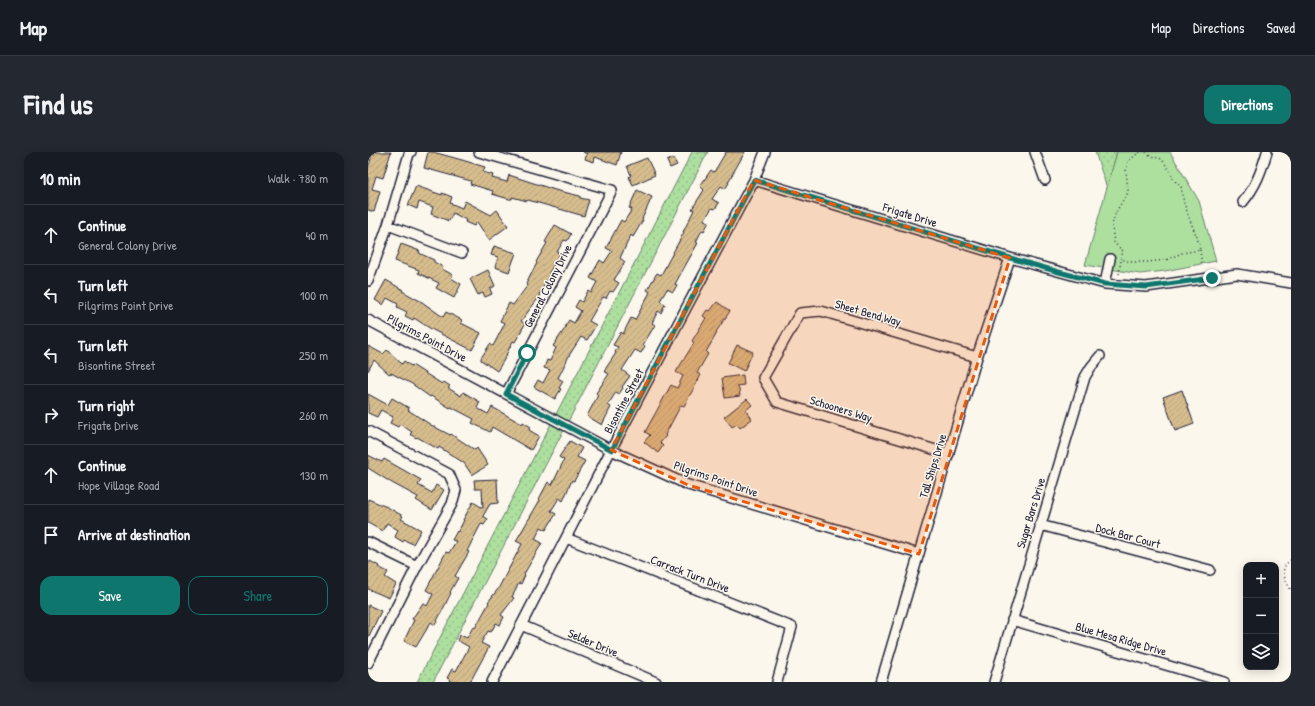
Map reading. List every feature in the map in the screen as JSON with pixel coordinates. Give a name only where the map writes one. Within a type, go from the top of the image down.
[{"type":"street","points":[[368,280],[388,225],[409,154],[411,152]]},
{"type":"street","name":"General Colony Drive","points":[[479,152],[612,190],[506,394]]},
{"type":"street","name":"Bisontine Street","points":[[492,682],[754,180],[765,152]]},
{"type":"street","points":[[1035,152],[1045,180]]},
{"type":"street","points":[[1243,202],[1253,191],[1267,152]]},
{"type":"street","name":"Frigate Drive","points":[[754,180],[1010,258],[1105,284],[1146,287],[1237,274],[1291,283]]},
{"type":"street","points":[[388,225],[462,253]]},
{"type":"street","name":"Tall Ships Drive","points":[[881,682],[977,357],[1010,258]]},
{"type":"street","points":[[1105,284],[1110,259]]},
{"type":"street","name":"Sheet Bend Way","points":[[775,357],[800,313],[821,311],[977,357]]},
{"type":"street","name":"Pilgrims Point Drive","points":[[368,320],[612,450],[688,485],[919,554]]},
{"type":"street","name":"Sugar Bars Drive","points":[[994,682],[1085,377],[1100,356]]},
{"type":"street","name":"Schooners Way","points":[[775,357],[763,378],[777,402],[948,454]]},
{"type":"street","points":[[368,432],[449,474],[456,490],[452,504],[370,653],[368,663]]},
{"type":"street","name":"Dock Bar Court","points":[[1040,525],[1210,570]]},
{"type":"street","name":"Carrack Turn Drive","points":[[566,538],[792,627],[777,682]]},
{"type":"street","points":[[368,542],[417,566]]},
{"type":"street","name":"Blue Mesa Ridge Drive","points":[[1012,620],[1224,682]]},
{"type":"street","name":"Selder Drive","points":[[521,625],[656,682]]},
{"type":"path","points":[[1119,274],[1123,251],[1114,243],[1112,226],[1117,210],[1128,190],[1126,166],[1128,161],[1140,152]]},
{"type":"path","points":[[1146,152],[1151,156],[1162,159],[1173,179],[1181,187],[1190,223],[1197,237],[1202,266]]},
{"type":"path","points":[[1121,259],[1131,262],[1166,260],[1182,253],[1200,250]]},
{"type":"path","points":[[1291,560],[1285,564],[1283,568],[1284,578],[1291,590]]},
{"type":"highlighted area","points":[[754,180],[1010,258],[919,554],[688,485],[611,450]]},
{"type":"green space","points":[[692,152],[708,152],[433,682],[417,682]]},
{"type":"green space","points":[[1095,152],[1117,152],[1107,188]]},
{"type":"green space","points":[[1117,152],[1170,152],[1199,201],[1216,261],[1165,271],[1140,274],[1085,265]]},
{"type":"building","points":[[374,152],[391,152],[383,178],[376,176],[372,189],[380,191],[374,212],[368,210],[368,169],[372,154],[374,155]]},
{"type":"building","points":[[428,152],[433,152],[485,167],[483,172],[493,175],[492,178],[507,182],[509,175],[555,190],[580,196],[580,198],[589,200],[584,216],[528,200],[512,197],[512,199],[509,199],[492,194],[493,191],[470,184],[471,181],[424,168]]},
{"type":"building","points":[[583,152],[621,152],[617,165],[595,157],[594,162],[585,159],[587,154]]},
{"type":"building","points":[[726,152],[745,152],[725,189],[721,186],[712,199],[719,203],[715,209],[712,208],[704,220],[709,222],[704,231],[702,230],[696,242],[698,243],[675,284],[677,285],[673,292],[667,289],[660,301],[665,304],[661,313],[658,311],[652,323],[655,325],[643,345],[645,346],[641,353],[635,350],[622,370],[630,376],[619,394],[616,392],[608,405],[611,407],[602,425],[587,416],[598,395],[596,393],[609,374],[604,371],[616,353],[615,352],[618,347],[613,345],[621,332],[623,334],[631,318],[635,320],[650,292],[647,290],[657,273],[661,275],[684,232],[694,210],[692,209],[704,190],[700,186],[711,170],[714,172]]},
{"type":"building","points":[[647,158],[655,175],[633,185],[629,177],[631,175],[627,166]]},
{"type":"building","points":[[673,158],[677,165],[670,168],[667,161]]},
{"type":"building","points":[[416,186],[452,197],[450,203],[462,208],[465,201],[491,215],[497,210],[508,226],[489,240],[477,222],[474,226],[465,222],[466,220],[453,213],[449,221],[431,214],[433,207],[419,202],[417,209],[408,205]]},
{"type":"building","points":[[637,190],[652,197],[642,219],[643,220],[633,237],[631,235],[620,258],[625,262],[614,280],[619,283],[613,292],[610,291],[606,298],[603,297],[589,321],[596,325],[587,340],[581,337],[570,354],[558,378],[563,381],[559,388],[561,389],[555,399],[534,387],[538,380],[543,383],[550,370],[544,368],[547,360],[550,361],[556,348],[553,346],[566,327],[565,326],[569,320],[574,323],[581,311],[575,307],[579,300],[582,302],[588,291],[591,293],[597,282],[590,278],[600,260],[604,263],[612,251],[606,248],[621,220],[624,222],[632,209],[629,208]]},
{"type":"building","points":[[555,225],[571,234],[567,241],[564,240],[557,252],[560,254],[549,273],[550,274],[539,295],[540,296],[521,321],[525,324],[515,342],[513,341],[507,355],[497,371],[481,360],[481,358],[490,344],[493,346],[505,323],[500,321],[509,303],[513,305],[528,285],[526,284],[547,243],[545,242]]},
{"type":"building","points":[[401,244],[420,251],[419,253],[434,260],[434,262],[443,267],[442,269],[453,275],[451,278],[461,284],[454,298],[436,288],[439,283],[418,273],[419,270],[395,261]]},
{"type":"building","points":[[494,246],[516,253],[509,272],[495,267],[498,257],[491,255]]},
{"type":"building","points":[[488,270],[495,286],[490,289],[492,294],[485,297],[483,293],[478,295],[470,279]]},
{"type":"building","points":[[386,280],[443,317],[446,312],[462,320],[461,323],[481,333],[472,350],[431,329],[414,318],[413,320],[405,316],[407,312],[397,307],[398,304],[387,298],[383,305],[375,300]]},
{"type":"building","points":[[717,302],[730,311],[716,332],[717,333],[706,352],[708,354],[697,373],[701,375],[684,406],[681,405],[665,435],[666,436],[660,443],[663,446],[658,453],[644,442],[650,435],[645,432],[671,385],[677,388],[683,376],[676,372],[694,343],[692,341],[706,318],[703,316],[707,310],[710,311]]},
{"type":"building","points":[[737,345],[753,352],[744,371],[728,363]]},
{"type":"building","points":[[368,346],[383,354],[387,350],[402,364],[404,361],[442,384],[444,382],[450,386],[448,388],[461,396],[463,392],[480,402],[477,408],[488,414],[492,407],[522,424],[523,422],[531,427],[529,430],[539,436],[531,450],[492,427],[490,432],[472,423],[474,419],[451,407],[450,408],[431,396],[430,397],[412,384],[391,373],[389,374],[374,360],[368,371]]},
{"type":"building","points":[[743,375],[744,385],[737,386],[740,396],[725,398],[722,378]]},
{"type":"building","points":[[1182,390],[1194,424],[1175,431],[1163,397]]},
{"type":"building","points":[[368,394],[388,405],[392,398],[409,408],[408,410],[431,425],[450,435],[451,434],[475,450],[477,448],[488,465],[472,475],[464,463],[439,447],[438,449],[417,437],[416,438],[410,434],[412,432],[400,424],[398,427],[390,423],[393,417],[381,410],[377,417],[368,413]]},
{"type":"building","points":[[747,399],[752,405],[746,410],[752,419],[740,428],[737,424],[732,427],[724,417]]},
{"type":"building","points":[[570,441],[582,448],[577,457],[585,461],[574,481],[572,480],[563,501],[559,498],[551,511],[556,514],[546,530],[541,527],[535,539],[542,543],[524,574],[525,575],[521,584],[519,583],[512,597],[514,598],[501,615],[504,617],[500,625],[496,623],[491,632],[488,631],[481,643],[489,647],[470,682],[449,682],[451,680],[447,678],[452,669],[456,671],[469,647],[457,640],[460,635],[467,638],[473,627],[475,628],[489,603],[488,602],[498,589],[522,544],[516,541],[540,500],[539,499],[548,482],[552,485],[564,460],[559,457]]},
{"type":"building","points":[[368,455],[382,462],[384,459],[421,480],[418,485],[432,493],[436,485],[444,490],[432,510],[416,500],[418,497],[368,468]]},
{"type":"building","points":[[497,479],[498,503],[490,504],[483,516],[488,519],[484,525],[481,524],[467,551],[469,552],[455,576],[458,578],[435,625],[431,622],[416,647],[404,641],[414,620],[412,619],[423,603],[427,606],[433,594],[426,590],[446,552],[449,553],[456,541],[452,540],[457,531],[458,532],[473,502],[483,508],[482,489],[475,489],[474,480]]},
{"type":"building","points":[[368,499],[403,516],[401,519],[421,530],[413,544],[404,540],[403,542],[395,537],[398,530],[387,523],[382,531],[368,523]]},
{"type":"building","points":[[370,561],[388,572],[385,577],[396,584],[389,598],[368,589],[368,565]]},
{"type":"building","points":[[368,605],[381,611],[368,638]]},
{"type":"route","points":[[527,353],[506,394],[612,450],[754,180],[1010,258],[1105,284],[1146,287],[1212,278]]}]
